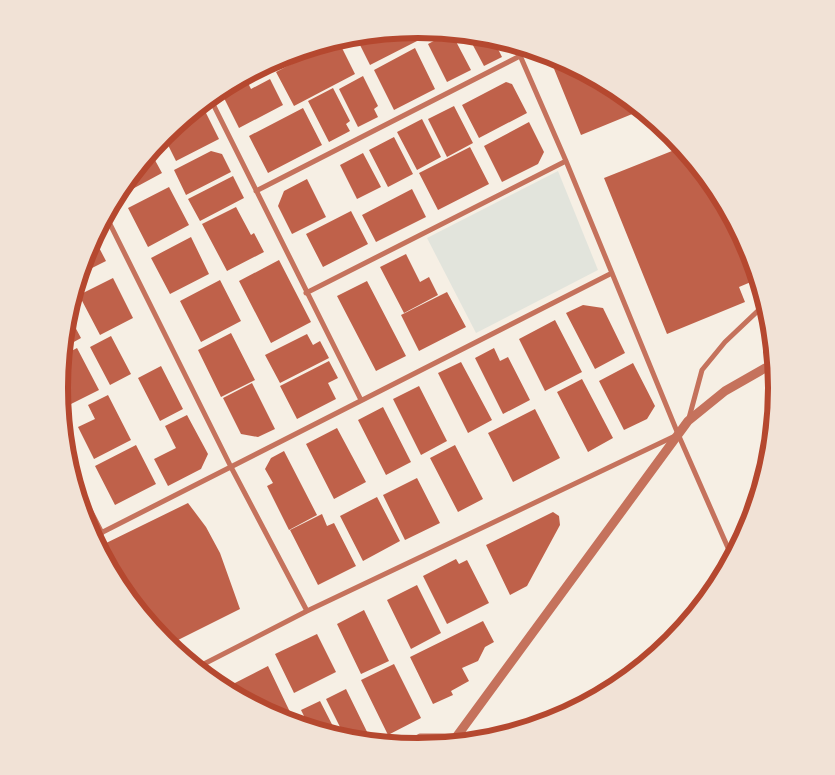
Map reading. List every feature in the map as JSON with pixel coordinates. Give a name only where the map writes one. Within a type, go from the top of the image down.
[{"type":"street","points":[[519,52],[566,161],[678,434],[728,548]]},
{"type":"street","points":[[256,191],[520,56]]},
{"type":"street","points":[[213,104],[361,400]]},
{"type":"street","points":[[306,293],[566,161]]},
{"type":"street","points":[[109,222],[232,467],[307,611]]},
{"type":"street","points":[[89,507],[102,533],[612,273]]},
{"type":"street","points":[[688,421],[702,370],[725,342],[759,310]]},
{"type":"street","points":[[459,735],[688,421],[725,391],[767,366]]},
{"type":"street","points":[[203,664],[307,611],[678,434]]},
{"type":"street","points":[[416,738],[420,736],[435,737]]},
{"type":"shaded area","points":[[558,171],[598,270],[476,333],[427,238]]},
{"type":"building","points":[[395,38],[416,38],[417,41],[370,65],[359,42]]},
{"type":"building","points":[[440,38],[455,39],[471,70],[447,82],[428,44]]},
{"type":"building","points":[[471,41],[501,47],[498,49],[502,57],[484,66]]},
{"type":"building","points":[[341,46],[355,74],[294,106],[276,72],[310,54]]},
{"type":"building","points":[[415,48],[435,89],[394,110],[374,70]]},
{"type":"building","points":[[552,65],[592,84],[635,113],[581,135]]},
{"type":"building","points":[[363,76],[378,106],[374,109],[378,117],[358,127],[339,89]]},
{"type":"building","points":[[270,79],[283,105],[239,128],[223,96],[247,82],[251,89]]},
{"type":"building","points":[[506,82],[512,84],[527,113],[479,138],[462,105]]},
{"type":"building","points":[[333,88],[350,121],[346,124],[350,131],[329,142],[308,101]]},
{"type":"building","points":[[454,106],[473,143],[447,157],[428,119]]},
{"type":"building","points":[[303,108],[322,145],[268,173],[249,136]]},
{"type":"building","points":[[204,110],[219,139],[176,161],[167,143]]},
{"type":"building","points":[[422,119],[441,157],[417,170],[397,132]]},
{"type":"building","points":[[529,122],[544,152],[538,164],[502,182],[484,146]]},
{"type":"building","points":[[394,137],[413,174],[388,187],[369,150]]},
{"type":"building","points":[[470,147],[489,184],[438,210],[419,173]]},
{"type":"building","points":[[674,150],[709,193],[741,254],[751,282],[739,287],[745,302],[667,334],[604,178]]},
{"type":"building","points":[[211,151],[222,154],[231,172],[186,195],[174,170]]},
{"type":"building","points":[[363,153],[381,187],[357,199],[340,165]]},
{"type":"building","points":[[154,158],[162,173],[127,192]]},
{"type":"building","points":[[233,176],[244,198],[200,221],[188,199]]},
{"type":"building","points":[[307,179],[326,217],[292,234],[278,206],[284,191]]},
{"type":"building","points":[[169,187],[189,225],[148,247],[128,208]]},
{"type":"building","points":[[412,189],[426,217],[376,242],[362,215]]},
{"type":"building","points":[[236,207],[251,235],[254,233],[264,252],[227,271],[202,224]]},
{"type":"building","points":[[351,211],[368,244],[323,267],[306,234]]},
{"type":"building","points":[[191,237],[209,274],[170,294],[151,258]]},
{"type":"building","points":[[98,246],[106,261],[88,270]]},
{"type":"building","points":[[406,254],[420,282],[429,277],[438,295],[404,313],[380,267]]},
{"type":"building","points":[[279,260],[311,322],[271,343],[239,281]]},
{"type":"building","points":[[113,278],[133,318],[100,335],[80,295]]},
{"type":"building","points":[[220,280],[241,321],[201,342],[180,301]]},
{"type":"building","points":[[367,281],[406,356],[376,371],[337,296]]},
{"type":"building","points":[[447,292],[466,327],[419,351],[401,315]]},
{"type":"building","points":[[583,305],[603,308],[625,353],[595,369],[566,313]]},
{"type":"building","points":[[555,320],[582,372],[545,391],[519,339]]},
{"type":"building","points":[[73,324],[81,338],[70,344]]},
{"type":"building","points":[[231,333],[255,380],[221,397],[198,350]]},
{"type":"building","points":[[307,334],[313,345],[320,341],[329,358],[280,383],[265,355]]},
{"type":"building","points":[[111,336],[131,374],[110,385],[90,347]]},
{"type":"building","points":[[77,348],[99,390],[68,406],[68,365],[69,352]]},
{"type":"building","points":[[494,348],[500,361],[508,357],[530,400],[503,414],[475,358]]},
{"type":"building","points":[[329,361],[338,378],[328,383],[336,399],[297,419],[280,386]]},
{"type":"building","points":[[461,362],[492,420],[468,433],[438,373]]},
{"type":"building","points":[[633,363],[655,406],[647,419],[624,430],[599,381]]},
{"type":"building","points":[[161,366],[183,409],[160,421],[138,378]]},
{"type":"building","points":[[582,379],[613,438],[588,452],[557,392]]},
{"type":"building","points":[[252,383],[275,429],[258,437],[241,434],[223,398]]},
{"type":"building","points":[[419,386],[447,441],[421,455],[393,399]]},
{"type":"building","points":[[108,395],[131,440],[94,459],[78,427],[95,419],[88,405]]},
{"type":"building","points":[[383,407],[411,462],[386,475],[358,420]]},
{"type":"building","points":[[535,409],[560,458],[513,482],[488,433]]},
{"type":"building","points":[[187,415],[208,454],[201,469],[168,486],[154,459],[176,448],[165,426]]},
{"type":"building","points":[[337,428],[366,482],[334,499],[306,444]]},
{"type":"building","points":[[136,445],[156,484],[115,505],[95,466]]},
{"type":"building","points":[[455,445],[483,499],[458,512],[430,458]]},
{"type":"building","points":[[284,451],[317,515],[289,530],[267,486],[273,483],[265,469],[271,458]]},
{"type":"building","points":[[417,478],[440,523],[405,540],[383,495]]},
{"type":"building","points":[[377,497],[400,541],[363,561],[340,516]]},
{"type":"building","points":[[188,503],[206,527],[220,553],[240,609],[176,641],[154,618],[126,582],[105,544]]},
{"type":"building","points":[[553,512],[559,516],[560,525],[527,586],[510,595],[486,545]]},
{"type":"building","points":[[322,514],[327,526],[334,523],[356,566],[318,585],[290,530]]},
{"type":"building","points":[[456,559],[459,564],[467,560],[489,603],[447,624],[423,576]]},
{"type":"building","points":[[417,585],[441,633],[411,649],[387,600]]},
{"type":"building","points":[[364,610],[389,661],[361,674],[337,624]]},
{"type":"building","points":[[483,621],[494,642],[485,647],[478,661],[462,668],[469,681],[451,691],[453,695],[433,704],[410,657]]},
{"type":"building","points":[[317,634],[336,672],[294,693],[275,654]]},
{"type":"building","points":[[394,664],[421,718],[388,735],[361,680]]},
{"type":"building","points":[[268,666],[290,712],[284,711],[232,685]]},
{"type":"building","points":[[346,689],[368,734],[341,729],[326,699]]},
{"type":"building","points":[[320,701],[334,728],[306,719],[301,710]]}]
